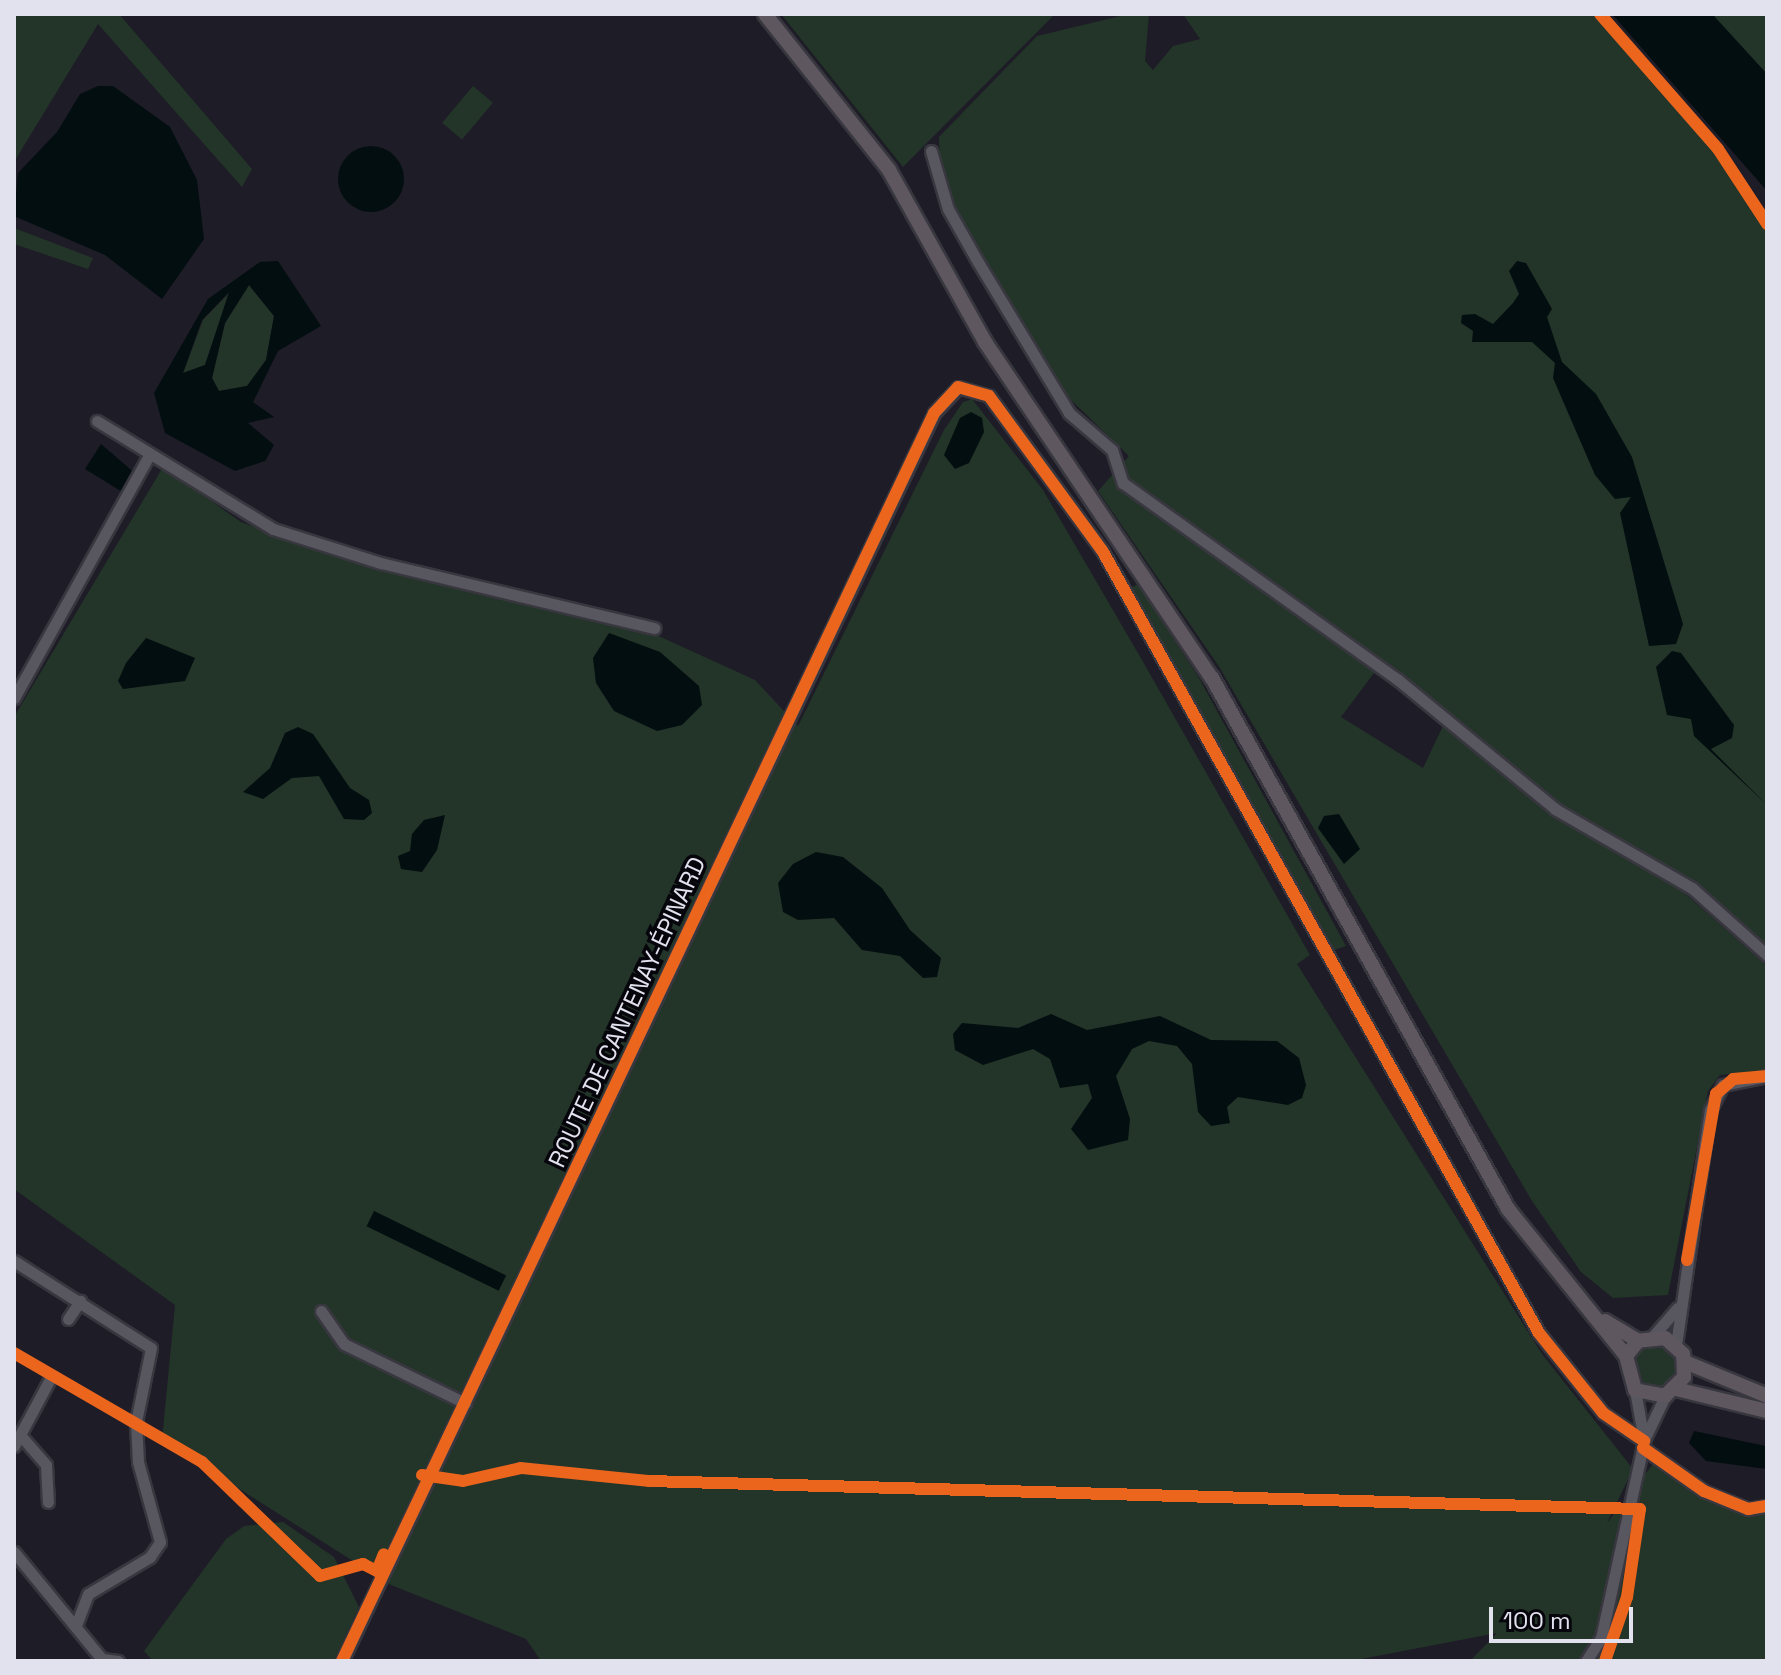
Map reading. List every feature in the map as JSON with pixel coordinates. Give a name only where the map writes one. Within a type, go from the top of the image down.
[{"type":"main road","points":[[765,14],[889,170],[1010,381],[1212,678],[1508,1209],[1626,1356],[1635,1390],[1670,1393],[1694,1388],[1767,1411]]},
{"type":"main road","points":[[1597,1317],[1646,1339],[1676,1345],[1685,1362],[1767,1396]]},
{"type":"main road","points":[[1626,1356],[1646,1339]]},
{"type":"main road","points":[[1670,1393],[1685,1362]]},
{"type":"street","points":[[931,151],[948,209],[978,262],[1069,413],[1112,450],[1123,483],[1397,679],[1555,809],[1692,888],[1767,955]]},
{"type":"street","name":"ROUTE DE CANTENAY-ÉPINARD","points":[[342,1661],[934,413],[958,387],[989,396],[1103,552],[1539,1333],[1603,1413],[1644,1443]]},
{"type":"street","points":[[97,421],[273,529],[381,563],[654,628]]},
{"type":"street","points":[[14,698],[150,454]]},
{"type":"street","points":[[1676,1345],[1677,1308],[1716,1094],[1733,1079],[1767,1076]]},
{"type":"street","points":[[14,1261],[151,1348],[136,1422],[138,1462],[160,1542],[150,1557],[88,1594],[76,1626]]},
{"type":"street","points":[[68,1319],[80,1301]]},
{"type":"street","points":[[1646,1339],[1677,1308]]},
{"type":"street","points":[[321,1311],[344,1344],[465,1403]]},
{"type":"street","points":[[48,1502],[46,1465],[18,1441],[51,1377]]},
{"type":"street","points":[[1635,1390],[1644,1443],[1704,1491],[1748,1509],[1765,1506]]},
{"type":"street","points":[[1586,1661],[1601,1638],[1617,1578],[1644,1443],[1670,1393]]},
{"type":"street","points":[[14,1552],[102,1659]]},
{"type":"street","points":[[89,1661],[118,1661]]},
{"type":"green space","points":[[14,14],[119,14],[252,169],[242,187],[98,24],[14,162]]},
{"type":"green space","points":[[781,14],[1055,14],[903,167]]},
{"type":"green space","points":[[1129,14],[1149,14],[1145,61],[1153,70],[1173,46],[1200,39],[1183,14],[1595,14],[1703,137],[1767,230],[1767,946],[1677,873],[1542,795],[1404,682],[1397,688],[1374,673],[1341,717],[1423,768],[1443,726],[1559,820],[1673,883],[1767,966],[1767,1070],[1720,1075],[1708,1091],[1668,1295],[1613,1298],[1581,1272],[1532,1201],[1218,665],[1098,491],[1129,456],[1070,399],[955,215],[940,171],[939,137],[1037,36]]},
{"type":"green space","points":[[1712,14],[1767,14],[1767,74],[1766,73]]},
{"type":"green space","points":[[473,86],[493,103],[462,139],[442,123]]},
{"type":"green space","points":[[14,228],[93,258],[88,269],[14,244]]},
{"type":"green space","points":[[249,285],[274,316],[266,360],[247,386],[219,391],[212,378],[225,323]]},
{"type":"green space","points":[[230,292],[205,365],[183,373],[203,320]]},
{"type":"green space","points":[[972,399],[1043,490],[1142,660],[1310,955],[1297,964],[1542,1354],[1633,1469],[1607,1523],[1653,1464],[1706,1495],[1767,1510],[1767,1661],[1470,1661],[1497,1633],[1351,1661],[541,1661],[526,1639],[391,1585],[162,1440],[175,1305],[14,1189],[14,717],[163,467],[241,522],[341,559],[628,622],[755,680],[798,726],[944,430],[963,402]]},
{"type":"green space","points":[[1138,584],[1199,678],[1346,946],[1334,950],[1248,805],[1130,588]]},
{"type":"green space","points":[[1655,1344],[1671,1351],[1678,1367],[1671,1383],[1655,1390],[1639,1383],[1632,1367],[1639,1351]]},
{"type":"green space","points":[[283,1522],[334,1557],[359,1607],[334,1661],[153,1661],[144,1651],[226,1539],[244,1526]]},
{"type":"shaded area","points":[[1612,14],[1712,14],[1767,74],[1767,191]]},
{"type":"shaded area","points":[[98,86],[113,86],[170,127],[197,180],[204,239],[162,299],[105,255],[14,216],[18,173],[57,132],[80,94]]},
{"type":"shaded area","points":[[365,146],[377,146],[389,151],[399,161],[404,179],[402,192],[389,207],[377,212],[365,212],[353,207],[343,197],[338,185],[338,173],[343,161],[353,151]]},
{"type":"shaded area","points":[[278,261],[321,326],[278,351],[253,402],[274,417],[248,423],[274,445],[265,461],[235,471],[165,433],[154,393],[208,299],[260,262]],"holes":[[[249,285],[274,316],[266,360],[247,386],[219,391],[212,378],[225,323]],[[229,292],[205,365],[183,373],[202,320]]]},
{"type":"shaded area","points":[[1517,261],[1526,263],[1552,309],[1547,317],[1562,362],[1596,394],[1632,457],[1683,624],[1676,644],[1649,646],[1620,513],[1631,497],[1615,499],[1595,475],[1553,378],[1555,363],[1532,342],[1472,342],[1473,331],[1461,323],[1462,315],[1475,314],[1493,324],[1513,303],[1519,294],[1509,271]]},
{"type":"shaded area","points":[[971,412],[982,418],[984,432],[969,463],[955,469],[944,455],[960,418]]},
{"type":"shaded area","points":[[101,444],[138,476],[129,496],[85,469]]},
{"type":"shaded area","points":[[609,633],[660,652],[699,686],[702,705],[682,725],[657,731],[614,711],[596,683],[593,658]]},
{"type":"shaded area","points":[[146,638],[195,658],[185,681],[123,689],[118,681],[126,663]]},
{"type":"shaded area","points":[[1672,651],[1681,653],[1734,725],[1732,738],[1711,749],[1767,805],[1694,736],[1691,719],[1667,715],[1656,667]]},
{"type":"shaded area","points":[[298,727],[313,734],[350,788],[369,800],[372,813],[364,820],[344,819],[319,776],[292,778],[263,799],[243,792],[270,768],[285,733]]},
{"type":"shaded area","points":[[1339,814],[1360,849],[1344,864],[1318,828],[1324,816]]},
{"type":"shaded area","points":[[445,815],[437,850],[422,872],[401,869],[398,856],[410,851],[412,834],[424,820]]},
{"type":"shaded area","points":[[816,852],[843,857],[882,888],[910,930],[941,958],[937,977],[923,978],[900,956],[862,950],[834,918],[798,920],[783,912],[778,883],[793,864]]},
{"type":"shaded area","points":[[1051,1014],[1087,1030],[1160,1016],[1211,1040],[1277,1041],[1299,1058],[1306,1085],[1302,1098],[1288,1105],[1238,1097],[1227,1107],[1230,1123],[1211,1126],[1198,1112],[1192,1064],[1177,1046],[1149,1041],[1132,1049],[1116,1076],[1130,1119],[1128,1140],[1088,1150],[1071,1129],[1092,1098],[1088,1084],[1060,1088],[1050,1059],[1033,1049],[983,1065],[955,1050],[953,1034],[962,1023],[1018,1028]]},
{"type":"shaded area","points":[[374,1211],[506,1275],[499,1291],[367,1226]]},
{"type":"shaded area","points":[[1694,1431],[1766,1446],[1767,1469],[1706,1461],[1689,1443]]},
{"type":"cycle path","points":[[1600,14],[1718,149],[1767,224]]},
{"type":"cycle path","points":[[342,1661],[934,413],[958,387],[989,396],[1103,552],[1539,1333],[1603,1413],[1644,1441]]},
{"type":"cycle path","points":[[1687,1260],[1716,1094],[1733,1079],[1767,1076]]},
{"type":"cycle path","points":[[14,1353],[202,1462],[320,1576],[363,1564],[377,1571],[384,1554]]},
{"type":"cycle path","points":[[1643,1448],[1704,1491],[1748,1509],[1765,1506]]},
{"type":"cycle path","points":[[422,1475],[463,1481],[521,1468],[649,1481],[1640,1509],[1627,1597],[1605,1661]]}]
